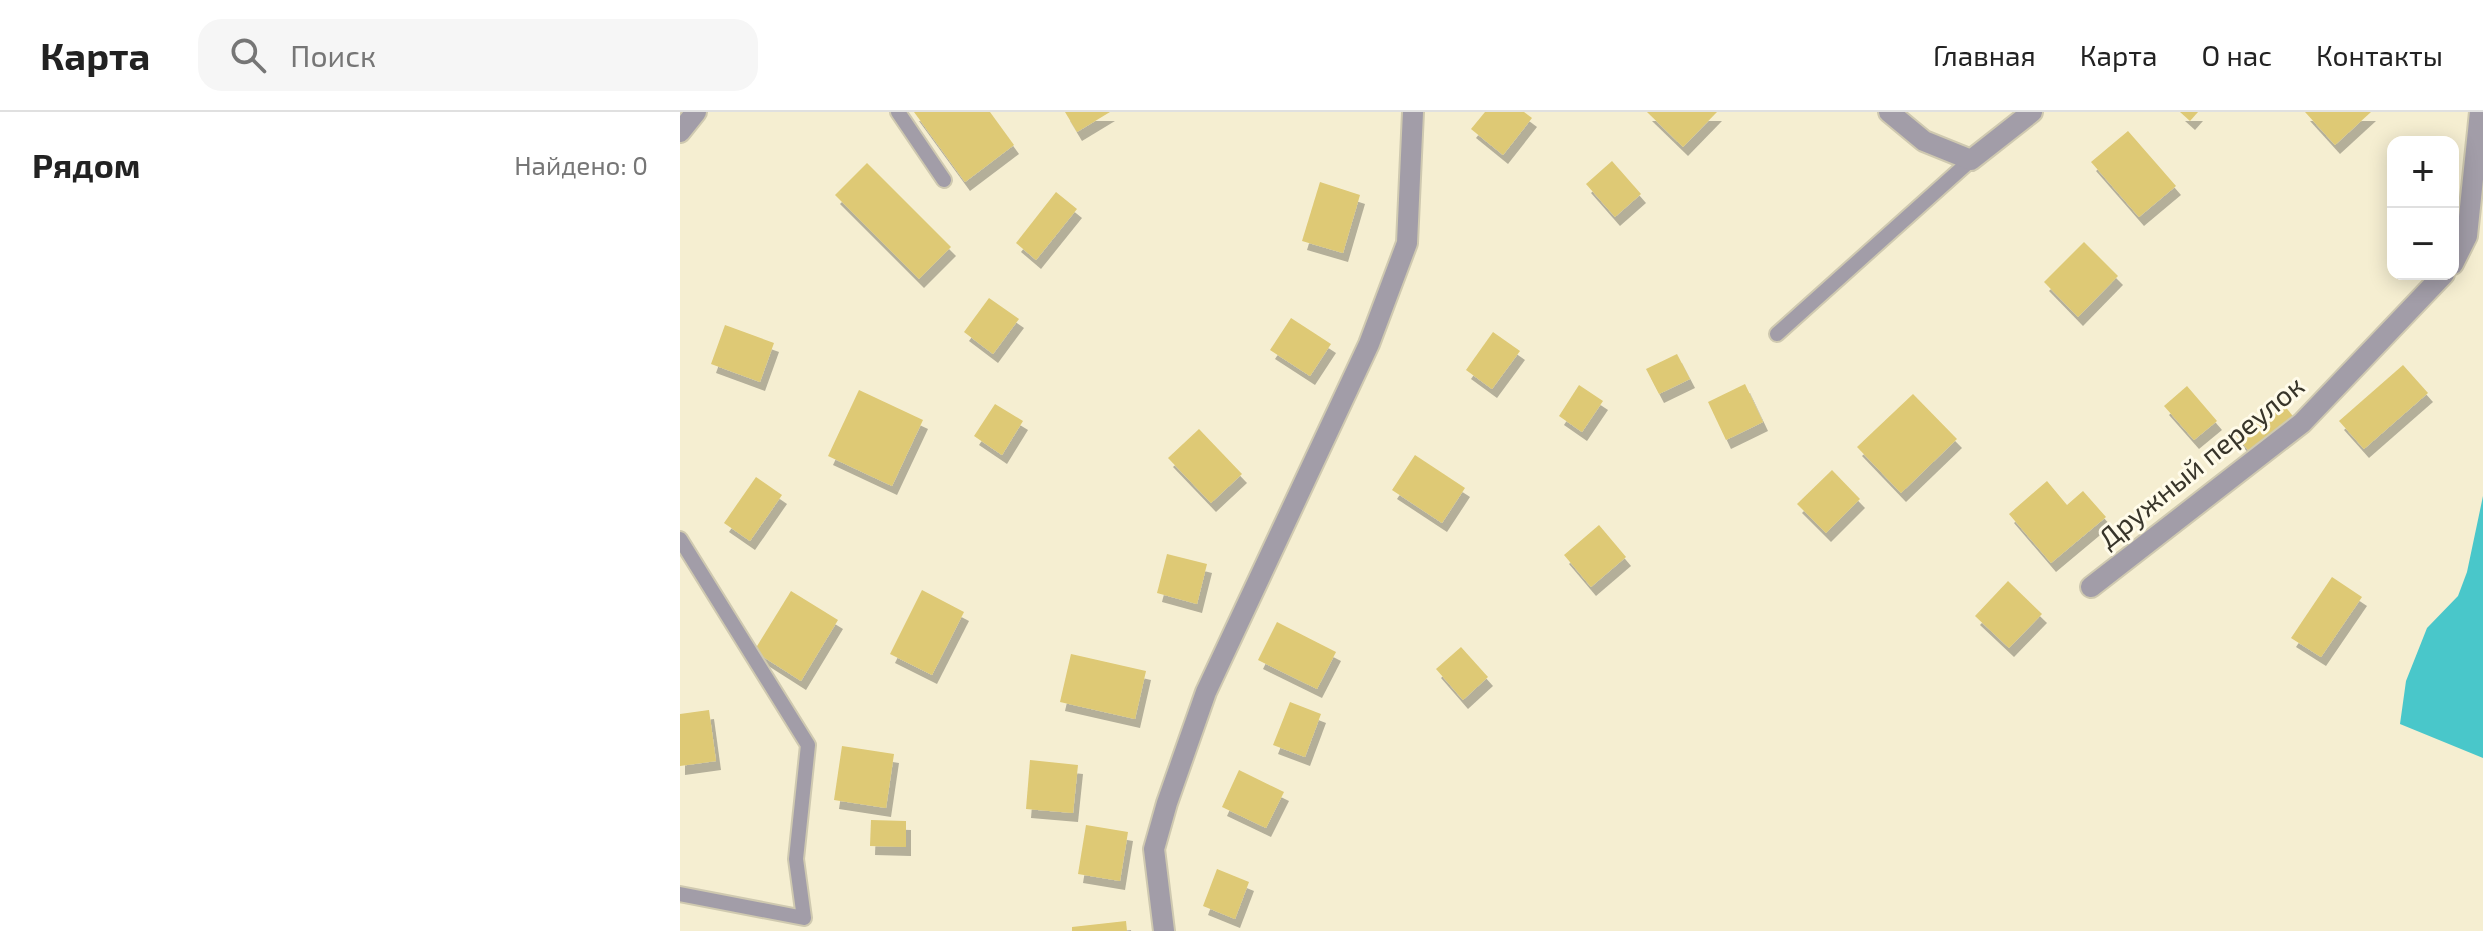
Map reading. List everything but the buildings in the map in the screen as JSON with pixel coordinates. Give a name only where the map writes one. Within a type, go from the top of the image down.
[{"type":"street","points":[[680,132],[696,112]]},
{"type":"street","points":[[1164,931],[1154,849],[1167,803],[1206,692],[1369,344],[1407,243],[1413,112]]},
{"type":"street","points":[[1889,112],[1924,141],[1971,160],[2032,112]]},
{"type":"street","points":[[2459,252],[2467,236],[2480,112]]},
{"type":"street","name":"Дружный переулок","points":[[2091,587],[2302,423],[2438,280]]},
{"type":"lane","points":[[898,112],[944,180]]},
{"type":"lane","points":[[1777,334],[1971,160]]},
{"type":"lane","points":[[680,539],[808,745],[796,859],[804,918],[680,894]]},
{"type":"water","points":[[2483,496],[2483,758],[2400,724],[2406,681],[2427,628],[2458,596],[2467,572]]}]
